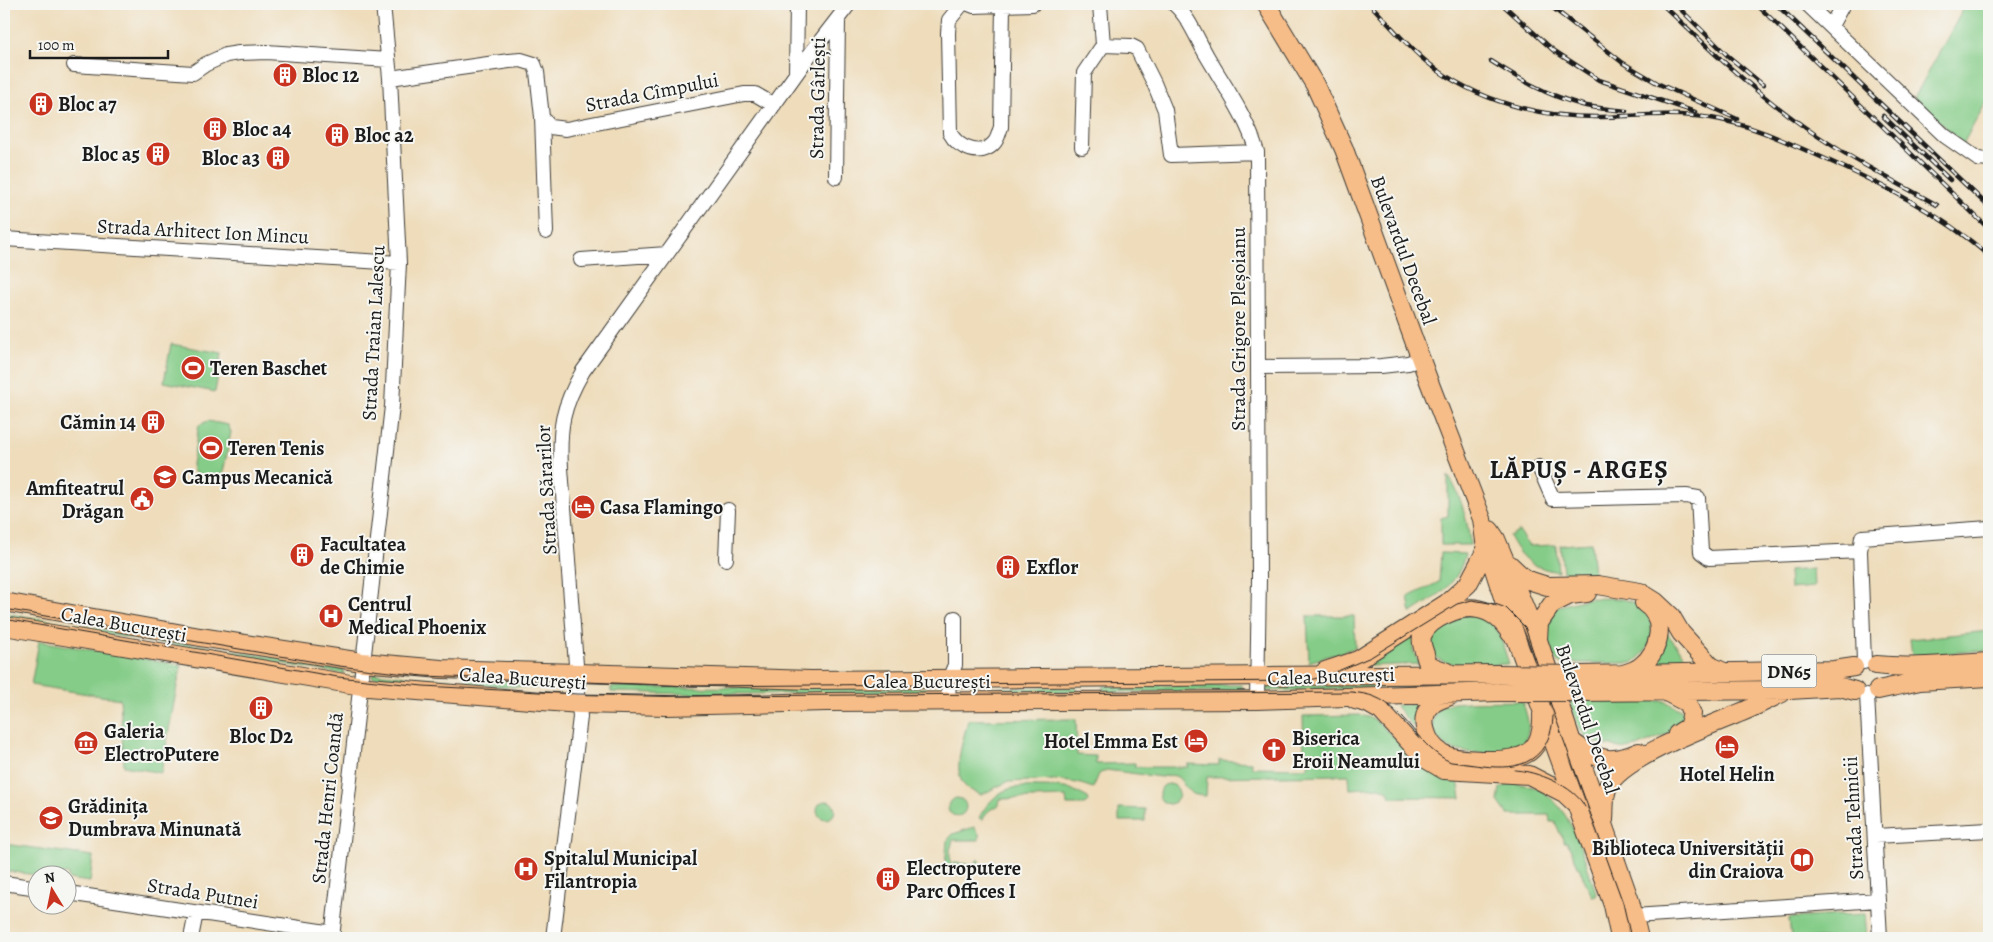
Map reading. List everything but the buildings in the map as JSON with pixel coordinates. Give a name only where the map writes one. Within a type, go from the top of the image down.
[{"type":"main road","name":"Bulevardul Decebal","points":[[1266,4],[1311,78],[1344,149],[1482,519],[1487,548],[1518,644],[1617,917],[1620,938]]},
{"type":"main road","name":"Bulevardul Decebal","points":[[1482,519],[1496,538],[1538,640],[1572,742],[1604,827],[1634,916],[1639,938]]},
{"type":"main road","points":[[1302,676],[1323,672],[1358,660],[1447,603],[1468,584],[1487,548]]},
{"type":"main road","points":[[1504,558],[1525,579],[1547,586],[1598,585],[1640,592],[1656,602],[1671,616],[1681,633],[1711,666],[1724,672]]},
{"type":"main road","points":[[1538,640],[1539,623],[1552,604],[1570,595],[1612,593],[1632,597],[1646,604],[1656,615],[1660,628],[1658,642],[1652,654],[1642,665],[1635,670],[1618,676]]},
{"type":"main road","name":"Calea București","points":[[4,602],[192,636],[362,662],[441,669],[749,679],[1498,674],[1665,692],[1790,690],[1840,687],[1867,692],[1920,681],[1989,677]]},
{"type":"main road","points":[[1455,674],[1431,666],[1427,662],[1422,637],[1425,630],[1438,619],[1467,608],[1488,612],[1502,621],[1518,644]]},
{"type":"main road","name":"Calea București","points":[[4,626],[359,686],[419,693],[579,704],[667,706],[867,702],[1344,698],[1498,692],[1581,683],[1618,676],[1834,670],[1865,664],[1894,667],[1989,662]]},
{"type":"main road","points":[[1865,664],[1883,675],[1882,683],[1867,692],[1850,684],[1849,677],[1865,664]]},
{"type":"main road","points":[[1604,827],[1609,783],[1620,772],[1638,759],[1697,730],[1790,690]]},
{"type":"main road","points":[[1572,742],[1596,758],[1625,758],[1682,732],[1691,721],[1692,714],[1690,708],[1687,703],[1677,696],[1665,692]]},
{"type":"main road","points":[[1455,694],[1432,704],[1426,716],[1426,734],[1429,740],[1442,753],[1452,757],[1501,761],[1512,760],[1526,755],[1532,750],[1540,733],[1542,711]]},
{"type":"main road","points":[[1344,698],[1367,703],[1381,711],[1424,758],[1444,770],[1530,775],[1564,793],[1578,806]]},
{"type":"street","name":"Strada Traian Lalescu","points":[[362,662],[392,406],[399,262],[390,78],[384,4]]},
{"type":"street","points":[[796,74],[797,4]]},
{"type":"street","name":"Strada Gârlești","points":[[774,105],[849,4]]},
{"type":"street","points":[[962,4],[949,20],[950,133],[954,140],[963,148],[975,150],[989,148],[996,142],[1001,128],[1003,6]]},
{"type":"street","points":[[969,4],[974,6],[1033,4]]},
{"type":"street","points":[[1082,147],[1084,72],[1103,45],[1100,4]]},
{"type":"street","name":"Strada Grigore Pleșoianu","points":[[1174,4],[1186,18],[1233,100],[1246,124],[1257,152],[1259,578],[1257,700]]},
{"type":"street","points":[[1807,4],[1945,136],[1978,158],[1989,160]]},
{"type":"street","points":[[1831,26],[1843,4]]},
{"type":"street","name":"Strada Gârlești","points":[[836,177],[838,19]]},
{"type":"street","points":[[1103,45],[1131,46],[1137,49],[1165,110],[1171,155],[1257,152]]},
{"type":"street","points":[[74,65],[193,73],[206,64],[226,55],[266,52],[388,60]]},
{"type":"street","points":[[390,78],[509,61],[534,64],[537,72],[542,117],[546,232]]},
{"type":"street","name":"Strada Cîmpului","points":[[542,117],[550,127],[566,130],[744,94],[755,94],[774,105]]},
{"type":"street","name":"Strada Sărarilor","points":[[553,938],[580,722],[561,468],[560,441],[562,416],[572,390],[583,371],[774,105]]},
{"type":"street","name":"Strada Arhitect Ion Mincu","points":[[4,239],[399,262]]},
{"type":"street","points":[[581,260],[667,254]]},
{"type":"street","points":[[1258,367],[1381,366],[1408,363],[1421,359]]},
{"type":"street","points":[[1539,467],[1553,499],[1686,496],[1698,498],[1701,552],[1709,558],[1860,551]]},
{"type":"street","points":[[726,559],[728,510]]},
{"type":"street","points":[[1865,664],[1860,551],[1862,537],[1989,528]]},
{"type":"street","points":[[948,702],[949,679],[955,665],[955,618]]},
{"type":"street","name":"Strada Henri Coandă","points":[[332,936],[362,662]]},
{"type":"street","name":"Strada Tehnicii","points":[[1867,692],[1880,938]]},
{"type":"street","points":[[1874,836],[1989,830]]},
{"type":"street","points":[[4,883],[28,887]]},
{"type":"street","name":"Strada Putnei","points":[[78,894],[196,912],[332,936]]},
{"type":"street","points":[[1634,916],[1878,900]]},
{"type":"street","points":[[191,938],[196,912]]},
{"type":"green space","points":[[1966,4],[1989,4],[1989,97],[1963,144],[1914,98]]},
{"type":"green space","name":"Teren Baschet","points":[[171,344],[222,353],[215,392],[164,382]]},
{"type":"green space","name":"Teren Tenis","points":[[208,421],[228,425],[231,432],[223,473],[216,478],[198,474],[193,471],[192,464],[199,425]]},
{"type":"green space","points":[[1448,476],[1463,509],[1470,545],[1441,545],[1441,518],[1448,516]]},
{"type":"green space","points":[[1519,531],[1530,546],[1556,545],[1558,572],[1534,565],[1523,557],[1509,536]]},
{"type":"green space","points":[[1591,543],[1594,574],[1563,572],[1560,545]]},
{"type":"green space","points":[[1441,553],[1465,554],[1462,565],[1452,582],[1445,589],[1411,613],[1408,597],[1439,582]]},
{"type":"green space","points":[[1813,569],[1814,587],[1790,589],[1789,571]]},
{"type":"green space","points":[[1590,598],[1632,602],[1647,615],[1651,628],[1650,642],[1640,657],[1632,663],[1558,663],[1548,648],[1546,621],[1556,607]]},
{"type":"green space","points":[[4,613],[344,669],[344,674],[4,617]]},
{"type":"green space","points":[[1455,615],[1486,616],[1499,633],[1509,664],[1460,664],[1442,661],[1435,657],[1431,649],[1429,634]]},
{"type":"green space","points":[[1307,616],[1354,616],[1355,648],[1309,662]]},
{"type":"green space","points":[[1665,631],[1692,664],[1652,664]]},
{"type":"green space","points":[[1989,631],[1989,650],[1912,656],[1910,639]]},
{"type":"green space","points":[[1413,635],[1413,650],[1419,664],[1370,666],[1369,662]]},
{"type":"green space","points":[[39,641],[181,665],[161,773],[124,766],[120,699],[31,685]]},
{"type":"green space","points":[[373,673],[424,678],[546,683],[546,688],[423,683],[372,677]]},
{"type":"green space","points":[[1467,682],[1467,685],[1261,691],[1261,686]]},
{"type":"green space","points":[[1242,685],[1242,691],[1103,692],[1103,686]]},
{"type":"green space","points":[[611,687],[927,688],[927,693],[693,694],[611,692]]},
{"type":"green space","points":[[1077,687],[1077,692],[964,693],[963,688]]},
{"type":"green space","points":[[1522,701],[1527,716],[1528,728],[1525,740],[1516,752],[1480,753],[1454,750],[1444,745],[1437,737],[1433,726],[1436,713],[1442,706],[1448,704]]},
{"type":"green space","points":[[1569,701],[1665,701],[1681,710],[1685,719],[1676,730],[1637,747],[1625,749],[1600,744],[1586,737],[1578,725]]},
{"type":"green space","points":[[1420,704],[1413,727],[1395,705]]},
{"type":"green space","points":[[1361,715],[1374,719],[1439,778],[1458,780],[1461,798],[1390,797],[1388,791],[1380,787],[1350,789],[1349,775],[1207,777],[1206,796],[1202,796],[1191,793],[1177,777],[1161,777],[1106,770],[1099,774],[1093,788],[1078,783],[1055,780],[1007,782],[981,795],[964,785],[959,771],[960,754],[968,720],[1076,719],[1077,755],[1096,756],[1096,764],[1135,763],[1135,767],[1188,767],[1187,764],[1219,765],[1219,760],[1251,762],[1252,767],[1307,768],[1310,760],[1307,754],[1304,755],[1303,716]]},
{"type":"green space","points":[[1513,783],[1527,785],[1540,790],[1561,809],[1576,837],[1597,895],[1592,896],[1567,842],[1564,842],[1555,822],[1550,822],[1549,815],[1508,815],[1498,801],[1500,788]]},
{"type":"green space","points":[[1169,784],[1176,787],[1179,794],[1176,801],[1169,804],[1162,801],[1159,794],[1162,787]]},
{"type":"green space","points":[[1020,787],[1071,789],[1088,798],[1089,801],[1085,805],[1067,805],[1066,797],[1000,799],[999,805],[987,812],[983,820],[979,818],[991,800],[1004,791]]},
{"type":"green space","points":[[957,798],[965,803],[966,807],[961,815],[957,816],[949,811],[948,807],[953,799]]},
{"type":"green space","points":[[826,801],[832,804],[835,810],[832,816],[826,819],[820,816],[817,810],[820,804]]},
{"type":"green space","points":[[1119,808],[1145,809],[1145,821],[1119,821]]},
{"type":"green space","points":[[974,827],[979,834],[979,840],[953,840],[950,850],[950,863],[976,864],[979,859],[979,868],[945,867],[947,841],[953,834]]},
{"type":"green space","points":[[4,844],[93,856],[90,882],[78,880],[78,864],[28,864],[28,874],[4,871]]},
{"type":"green space","points":[[1865,914],[1867,938],[1791,938],[1789,918]]},
{"type":"tram line","points":[[4,609],[339,666],[423,676],[692,686],[1305,681],[1326,676],[1371,657],[1457,604],[1472,600],[1495,604],[1506,608],[1525,627],[1552,708],[1623,903],[1631,938]]},
{"type":"tram line","points":[[4,619],[338,677],[423,686],[578,694],[692,696],[1352,692],[1372,696],[1386,703],[1405,720],[1430,748],[1451,762],[1490,767],[1515,766],[1537,755],[1548,738],[1552,727],[1553,715]]},
{"type":"tram line","points":[[1515,770],[1533,773],[1564,786],[1573,792],[1585,807]]},
{"type":"railway","points":[[1370,4],[1428,63],[1467,88],[1488,97],[1532,110],[1578,117],[1683,115],[1739,124],[1780,139],[1843,167],[1909,200],[1930,212],[1989,256]]},
{"type":"railway","points":[[1502,4],[1553,50],[1599,80],[1695,112]]},
{"type":"railway","points":[[1548,4],[1623,63],[1659,84],[1737,119]]},
{"type":"railway","points":[[1662,4],[1748,83],[1803,126],[1852,158],[1937,205]]},
{"type":"railway","points":[[1675,4],[1728,56],[1763,85]]},
{"type":"railway","points":[[1756,4],[1989,229]]},
{"type":"railway","points":[[1776,4],[1989,207]]},
{"type":"railway","points":[[1491,61],[1534,86],[1556,96],[1591,107],[1626,111]]},
{"type":"railway","points":[[1883,116],[1950,180]]},
{"type":"place","name":"Bloc 12","points":[[285,75]]},
{"type":"place","name":"Bloc a7","points":[[41,104]]},
{"type":"place","name":"Bloc a4","points":[[215,129]]},
{"type":"place","name":"Bloc a2","points":[[337,135]]},
{"type":"place","name":"Bloc a5","points":[[158,154]]},
{"type":"place","name":"Bloc a3","points":[[278,158]]},
{"type":"place","name":"Teren Baschet","points":[[193,368]]},
{"type":"place","name":"Cămin 14","points":[[153,422]]},
{"type":"place","name":"Teren Tenis","points":[[211,448]]},
{"type":"place","name":"Campus Mecanică","points":[[165,477]]},
{"type":"place","name":"Amfiteatrul Drăgan","points":[[142,499]]},
{"type":"place","name":"Casa Flamingo","points":[[583,507]]},
{"type":"place","name":"Facultatea de Chimie","points":[[302,555]]},
{"type":"place","name":"Exflor","points":[[1008,567]]},
{"type":"place","name":"Centrul Medical Phoenix","points":[[331,616]]},
{"type":"place","name":"Bloc D2","points":[[261,708]]},
{"type":"place","name":"Hotel Emma Est","points":[[1196,741]]},
{"type":"place","name":"Galeria ElectroPutere","points":[[86,743]]},
{"type":"place","name":"Hotel Helin","points":[[1727,747]]},
{"type":"place","name":"Biserica Eroii Neamului","points":[[1274,750]]},
{"type":"place","name":"Grădinița Dumbrava Minunată","points":[[51,818]]},
{"type":"place","name":"Biblioteca Universității din Craiova","points":[[1802,860]]},
{"type":"place","name":"Spitalul Municipal Filantropia","points":[[526,869]]},
{"type":"place","name":"Electroputere Parc Offices I","points":[[888,879]]},
{"type":"district","name":"LĂPUȘ - ARGEȘ","points":[[1579,469]]}]
